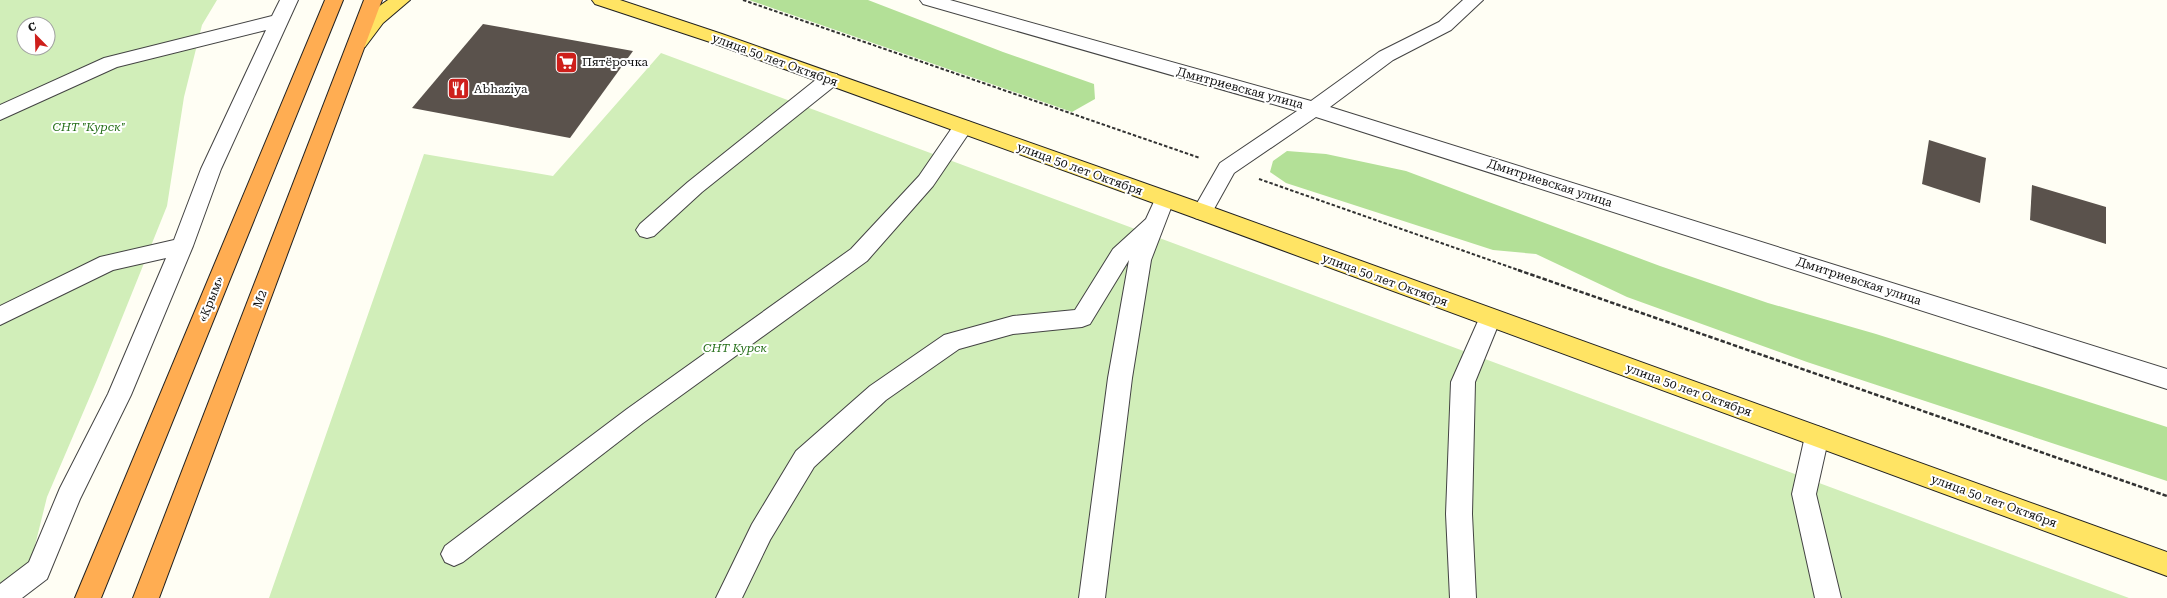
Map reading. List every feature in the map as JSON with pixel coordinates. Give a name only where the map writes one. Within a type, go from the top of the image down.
[{"type":"highway","name":"«Крым»","points":[[88,598],[334,0]]},
{"type":"highway","name":"М2","points":[[146,598],[374,0]]},
{"type":"main road","points":[[358,44],[371,23],[393,4],[401,0]]},
{"type":"main road","name":"улица 50 лет Октября","points":[[605,0],[830,79],[1164,200],[1202,212],[2167,564]]},
{"type":"street","points":[[2,598],[38,570],[69,496],[119,395],[182,246],[210,169],[289,0]]},
{"type":"street","name":"Дмитриевская улица","points":[[929,0],[1314,108],[2167,379]]},
{"type":"street","points":[[1202,212],[1227,168],[1386,56],[1445,26],[1474,0]]},
{"type":"street","points":[[0,113],[111,62],[278,22]]},
{"type":"street","points":[[647,230],[695,186],[830,79]]},
{"type":"street","points":[[454,554],[636,416],[859,255],[926,181],[963,127]]},
{"type":"street","points":[[1092,598],[1125,348],[1140,260],[1164,200]]},
{"type":"street","points":[[729,598],[760,532],[805,459],[878,393],[952,342],[1014,325],[1082,318],[1121,254],[1154,224]]},
{"type":"street","points":[[0,316],[108,263],[182,246]]},
{"type":"street","points":[[1463,598],[1459,514],[1463,382],[1490,318]]},
{"type":"street","points":[[1817,436],[1804,494],[1828,598]]},
{"type":"path","points":[[743,0],[2167,496]]},
{"type":"green space","name":"СНТ \"Курск\"","points":[[0,0],[217,0],[202,25],[184,97],[167,206],[97,380],[47,497],[22,598],[0,598]]},
{"type":"green space","points":[[749,0],[868,0],[1003,52],[1094,84],[1095,99],[1072,112]]},
{"type":"green space","name":"СНТ Курск","points":[[661,53],[2129,598],[269,598],[424,154],[553,176]]},
{"type":"green space","points":[[1287,151],[1326,154],[1406,171],[1660,266],[1768,303],[1876,334],[2167,427],[2167,481],[1807,362],[1627,297],[1536,254],[1493,250],[1286,183],[1270,172],[1273,161]]},
{"type":"building","points":[[483,24],[633,51],[570,138],[412,108]]},
{"type":"building","points":[[1929,140],[1986,158],[1980,203],[1922,184]]},
{"type":"building","points":[[2032,185],[2106,207],[2106,244],[2030,220]]},
{"type":"place","name":"Пятёрочка","points":[[566,62]]},
{"type":"place","name":"Abhaziya","points":[[459,89]]}]
